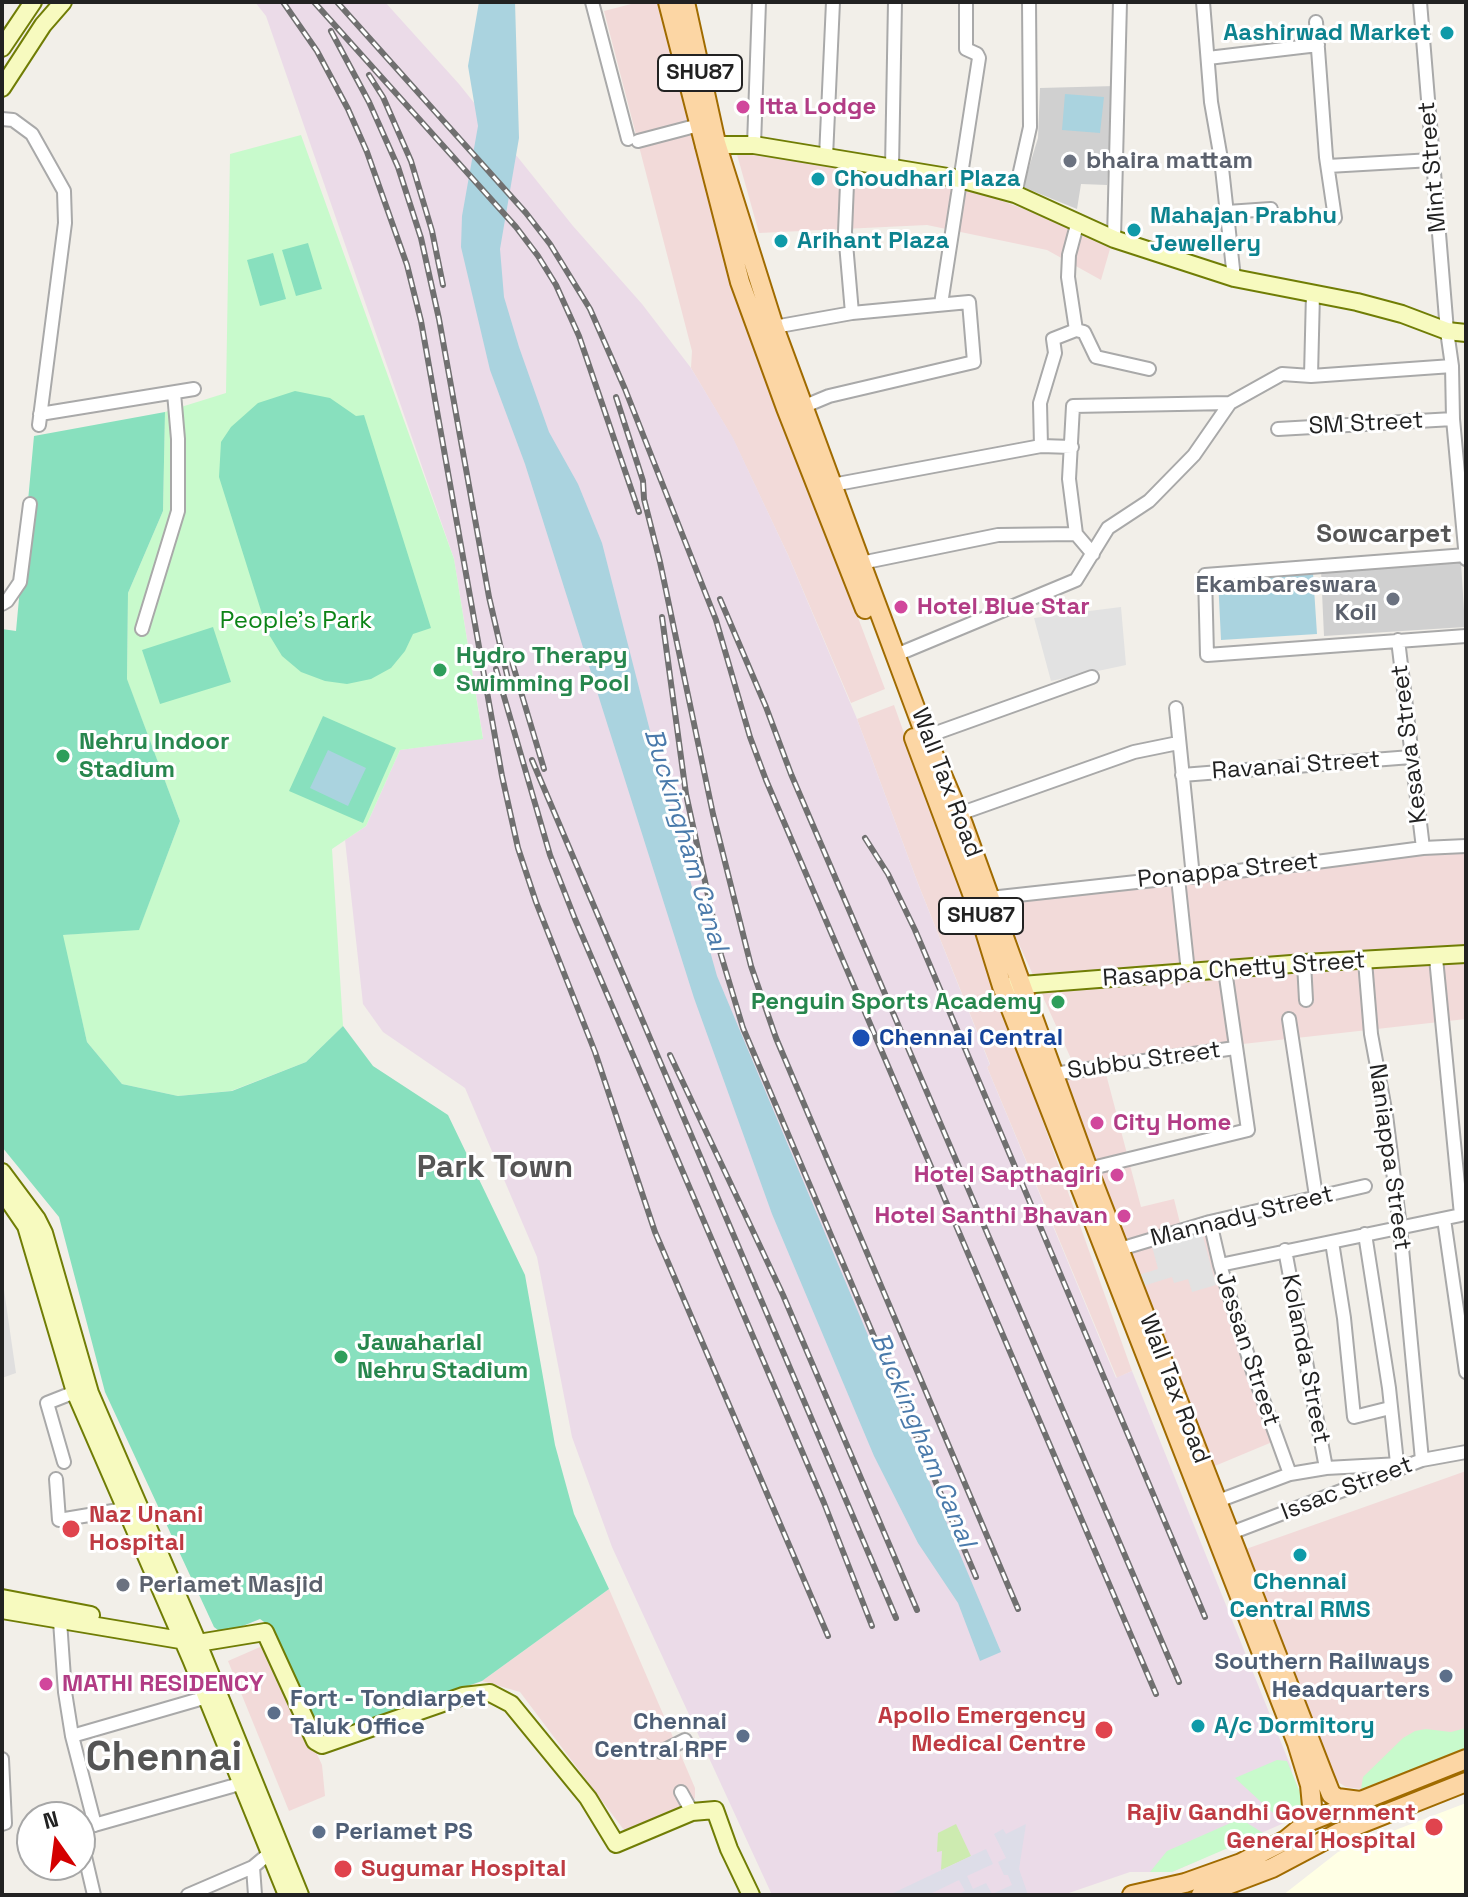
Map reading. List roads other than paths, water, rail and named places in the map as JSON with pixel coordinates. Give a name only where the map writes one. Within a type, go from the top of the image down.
[{"type":"main road","points":[[2,88],[43,25],[63,2]]},
{"type":"main road","name":"Wall Tax Road","points":[[668,2],[699,125],[710,144],[774,327],[896,655],[1002,986],[1297,1743],[1310,1785],[1312,1806],[1308,1822]]},
{"type":"main road","name":"Wall Tax Road","points":[[685,2],[710,144],[740,282],[786,408],[921,738],[959,814],[1088,1169],[1331,1794],[1337,1798],[1360,1801]]},
{"type":"main road","points":[[2,48],[30,6]]},
{"type":"main road","points":[[710,144],[754,145],[960,179],[1015,194],[1114,239],[1234,278],[1402,314],[1447,331],[1466,333]]},
{"type":"main road","name":"Rasappa Chetty Street","points":[[1002,986],[1466,954]]},
{"type":"main road","points":[[2,1172],[32,1222],[75,1392],[125,1509],[188,1638],[207,1697],[287,1895]]},
{"type":"main road","points":[[2,1191],[44,1233],[90,1393],[188,1638],[300,1895]]},
{"type":"main road","points":[[2,1598],[188,1638]]},
{"type":"main road","points":[[2,1610],[188,1638],[265,1632],[317,1744],[322,1745],[463,1696],[490,1693],[511,1704],[588,1798],[616,1844],[692,1812],[715,1810],[751,1895]]},
{"type":"main road","points":[[1132,1895],[1185,1883],[1241,1863],[1286,1840],[1308,1822],[1466,1759]]},
{"type":"main road","points":[[1201,1895],[1272,1868],[1340,1832],[1466,1782]]},
{"type":"street","points":[[592,2],[633,140],[699,125]]},
{"type":"street","points":[[754,145],[759,2]]},
{"type":"street","points":[[826,157],[833,2]]},
{"type":"street","points":[[892,167],[895,2]]},
{"type":"street","points":[[941,304],[979,58],[966,49],[966,2]]},
{"type":"street","points":[[1015,194],[1030,127],[1029,2]]},
{"type":"street","points":[[1114,239],[1120,2]]},
{"type":"street","points":[[1203,2],[1234,278]]},
{"type":"street","name":"Mint Street","points":[[1420,2],[1466,557]]},
{"type":"street","points":[[1316,22],[1335,218]]},
{"type":"street","points":[[1208,58],[1318,45]]},
{"type":"street","points":[[2,119],[13,120],[32,134],[64,191],[65,223],[40,420],[194,389]]},
{"type":"street","points":[[848,160],[845,232],[852,313]]},
{"type":"street","points":[[1328,166],[1432,160]]},
{"type":"street","points":[[1227,212],[1271,209]]},
{"type":"street","points":[[1076,330],[1068,277],[1069,255],[1078,221]]},
{"type":"street","points":[[1311,376],[1313,293]]},
{"type":"street","points":[[774,327],[852,313],[968,301],[976,360],[829,396],[805,406]]},
{"type":"street","points":[[1041,446],[1040,403],[1055,353],[1053,339],[1076,330],[1084,332],[1096,357],[1149,369]]},
{"type":"street","points":[[896,655],[1076,580],[1108,528],[1149,501],[1194,455],[1230,403],[1282,374],[1311,376],[1452,366]]},
{"type":"street","points":[[1451,390],[1466,389]]},
{"type":"street","points":[[142,629],[178,511],[178,439],[174,393]]},
{"type":"street","points":[[1093,554],[1076,534],[1069,479],[1073,406],[1230,403]]},
{"type":"street","name":"SM Street","points":[[1278,429],[1453,419]]},
{"type":"street","points":[[832,485],[1041,446],[1072,447]]},
{"type":"street","points":[[2,604],[20,582],[30,504]]},
{"type":"street","points":[[861,563],[998,535],[1076,534]]},
{"type":"street","points":[[1466,557],[1205,575],[1207,655],[1466,636]]},
{"type":"street","name":"Kesava Street","points":[[1398,640],[1423,848]]},
{"type":"street","points":[[921,738],[1092,677]]},
{"type":"street","points":[[1176,708],[1193,877]]},
{"type":"street","points":[[959,814],[1134,752],[1178,743]]},
{"type":"street","name":"Ravanai Street","points":[[1182,775],[1411,757]]},
{"type":"street","name":"Ponappa Street","points":[[990,898],[1193,877],[1423,848],[1466,846]]},
{"type":"street","points":[[1178,878],[1188,972]]},
{"type":"street","points":[[1220,1265],[1461,1215],[1436,958]]},
{"type":"street","name":"Naniappa Street","points":[[1365,961],[1371,1034],[1386,1115],[1400,1227],[1422,1460]]},
{"type":"street","points":[[1304,963],[1306,1000]]},
{"type":"street","points":[[1088,1169],[1248,1130],[1225,970]]},
{"type":"street","points":[[1289,1019],[1316,1196]]},
{"type":"street","name":"Subbu Street","points":[[1053,1074],[1235,1048]]},
{"type":"street","name":"Mannady Street","points":[[1120,1249],[1210,1222],[1365,1186]]},
{"type":"street","points":[[1444,1219],[1466,1372]]},
{"type":"street","name":"Jessan Street","points":[[1210,1222],[1253,1372],[1290,1474]]},
{"type":"street","points":[[1218,1501],[1290,1474],[1326,1468],[1402,1464],[1390,1408],[1365,1234]]},
{"type":"street","points":[[1332,1242],[1344,1318],[1354,1417],[1390,1408]]},
{"type":"street","name":"Kolanda Street","points":[[1285,1250],[1326,1468]]},
{"type":"street","points":[[64,1462],[47,1403],[75,1392]]},
{"type":"street","name":"Issac Street","points":[[1231,1533],[1402,1464],[1466,1452]]},
{"type":"street","points":[[56,1479],[59,1520],[125,1509]]},
{"type":"street","points":[[60,1621],[72,1736],[89,1801]]},
{"type":"street","points":[[72,1736],[207,1697]]},
{"type":"street","points":[[661,1752],[685,1740]]},
{"type":"street","points":[[2,1759],[5,1823],[2,1824]]},
{"type":"street","points":[[96,1825],[243,1783]]},
{"type":"street","points":[[681,1792],[692,1812]]},
{"type":"street","points":[[188,1895],[253,1867],[271,1852]]},
{"type":"street","points":[[253,1867],[255,1895]]},
{"type":"water","points":[[479,2],[515,2],[519,138],[500,249],[504,297],[519,347],[549,432],[578,484],[602,543],[670,809],[717,976],[1001,1652],[980,1661],[958,1603],[918,1543],[874,1456],[772,1214],[694,998],[525,464],[490,370],[461,247],[462,216],[478,126],[468,66]]},
{"type":"water","points":[[1065,94],[1104,97],[1100,133],[1062,130]]},
{"type":"water","points":[[1313,573],[1317,634],[1221,640],[1218,578]]},
{"type":"water","points":[[328,750],[366,768],[348,806],[310,788]]},
{"type":"railway","points":[[283,2],[317,51],[348,109],[367,152],[407,265],[421,321],[502,776],[518,848],[536,902],[595,1052],[655,1232],[828,1636]]},
{"type":"railway","points":[[314,2],[516,227],[538,256],[556,285],[579,336],[639,512]]},
{"type":"railway","points":[[337,2],[526,213],[550,244],[590,309],[716,620],[750,737],[766,780],[1156,1694]]},
{"type":"railway","points":[[331,31],[369,102],[398,167],[421,238],[439,319],[489,597],[508,679]]},
{"type":"railway","points":[[369,75],[383,97],[411,161],[432,231],[443,285]]},
{"type":"railway","points":[[616,397],[643,481],[644,499],[713,814],[751,966],[776,1038],[1018,1609]]},
{"type":"railway","points":[[720,599],[791,774],[1179,1682]]},
{"type":"railway","points":[[662,617],[686,794],[721,955],[743,1028],[976,1577]]},
{"type":"railway","points":[[512,662],[544,769]]},
{"type":"railway","points":[[496,669],[550,855],[575,919],[824,1503],[872,1626]]},
{"type":"railway","points":[[532,760],[896,1618]]},
{"type":"railway","points":[[865,838],[888,874],[915,930],[1205,1617]]},
{"type":"railway","points":[[670,1055],[783,1295],[917,1610]]},
{"type":"place","name":"Aashirwad Market","points":[[1447,33]]},
{"type":"place","name":"Itta Lodge","points":[[743,107]]},
{"type":"place","name":"bhaira mattam","points":[[1070,161]]},
{"type":"place","name":"Choudhari Plaza","points":[[818,179]]},
{"type":"place","name":"Mahajan Prabhu Jewellery","points":[[1134,230]]},
{"type":"place","name":"Arihant Plaza","points":[[781,241]]},
{"type":"place","name":"Ekambareswara Koil","points":[[1393,599]]},
{"type":"place","name":"Hotel Blue Star","points":[[901,607]]},
{"type":"place","name":"Hydro Therapy Swimming Pool","points":[[440,670]]},
{"type":"place","name":"Nehru Indoor Stadium","points":[[63,756]]},
{"type":"place","name":"Penguin Sports Academy","points":[[1058,1002]]},
{"type":"place","name":"Chennai Central","points":[[861,1038]]},
{"type":"place","name":"City Home","points":[[1097,1123]]},
{"type":"place","name":"Hotel Sapthagiri","points":[[1117,1175]]},
{"type":"place","name":"Hotel Santhi Bhavan","points":[[1124,1216]]},
{"type":"place","name":"Jawaharlal Nehru Stadium","points":[[341,1357]]},
{"type":"place","name":"Naz Unani Hospital","points":[[71,1529]]},
{"type":"place","name":"Chennai Central RMS","points":[[1300,1555]]},
{"type":"place","name":"Periamet Masjid","points":[[123,1585]]},
{"type":"place","name":"Southern Railways Headquarters","points":[[1446,1676]]},
{"type":"place","name":"MATHI RESIDENCY","points":[[46,1684]]},
{"type":"place","name":"Fort - Tondiarpet Taluk Office","points":[[274,1713]]},
{"type":"place","name":"A/c Dormitory","points":[[1198,1726]]},
{"type":"place","name":"Apollo Emergency Medical Centre","points":[[1104,1730]]},
{"type":"place","name":"Chennai Central RPF","points":[[743,1736]]},
{"type":"place","name":"Rajiv Gandhi Government General Hospital","points":[[1434,1827]]},
{"type":"place","name":"Periamet PS","points":[[319,1832]]},
{"type":"place","name":"Sugumar Hospital","points":[[343,1869]]},
{"type":"district","name":"Sowcarpet","points":[[1384,535]]},
{"type":"district","name":"Park Town","points":[[495,1168]]},
{"type":"district","name":"Chennai","points":[[164,1759]]},
{"type":"park label","name":"People's Park","points":[[296,621]]},
{"type":"water label","name":"Buckingham Canal","points":[[685,840]]},
{"type":"water label","name":"Buckingham Canal","points":[[922,1440]]}]
